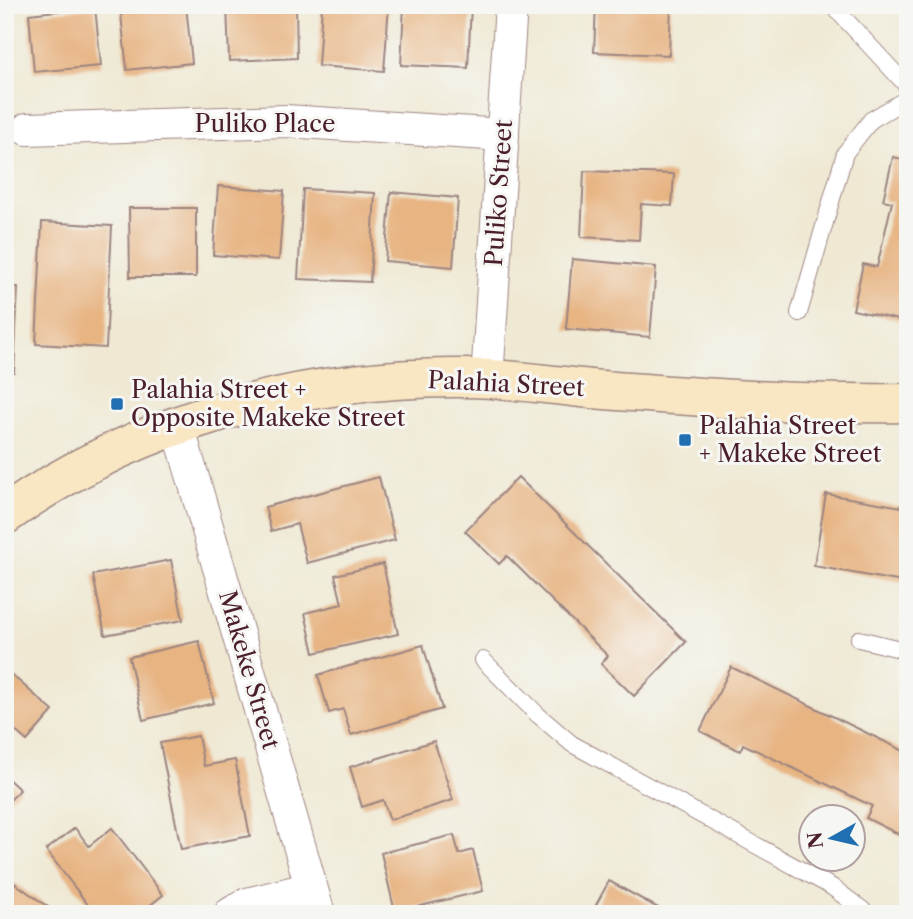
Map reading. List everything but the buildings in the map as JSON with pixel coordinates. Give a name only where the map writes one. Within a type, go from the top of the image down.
[{"type":"street","name":"Puliko Street","points":[[487,380],[511,5]]},
{"type":"street","name":"Puliko Place","points":[[27,129],[286,121],[503,135]]},
{"type":"street","name":"Palahia Street","points":[[5,516],[27,500],[108,455],[178,426],[282,395],[361,383],[487,380],[793,404],[908,404]]},
{"type":"street","name":"Makeke Street","points":[[178,426],[315,901]]},
{"type":"street","points":[[230,914],[247,904],[315,901]]},
{"type":"lane","points":[[832,5],[908,87]]},
{"type":"lane","points":[[799,313],[845,153],[872,120],[908,98]]},
{"type":"lane","points":[[859,639],[908,651]]},
{"type":"lane","points":[[483,660],[572,744],[832,887],[868,914]]},
{"type":"place","name":"Palahia Street + Opposite Makeke Street","points":[[117,404]]},
{"type":"place","name":"Palahia Street + Makeke Street","points":[[685,440]]}]
